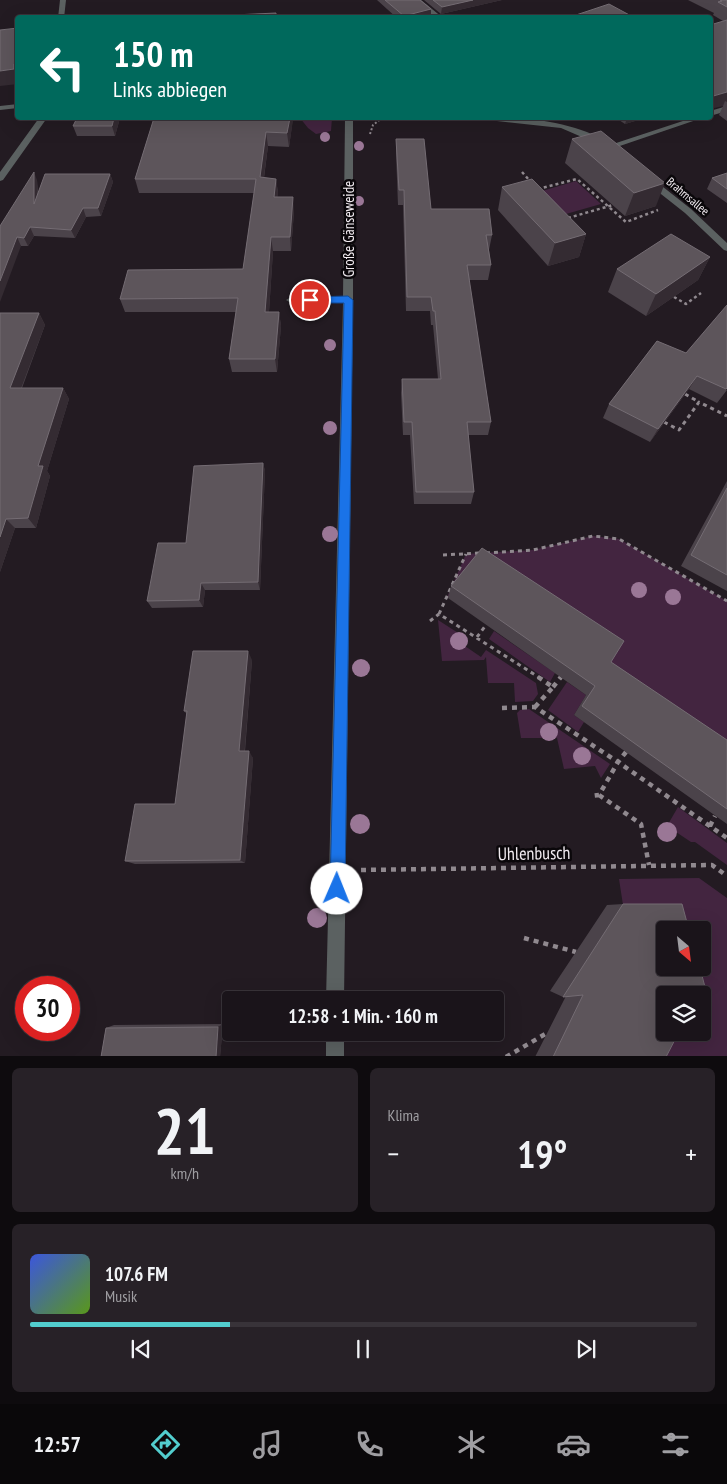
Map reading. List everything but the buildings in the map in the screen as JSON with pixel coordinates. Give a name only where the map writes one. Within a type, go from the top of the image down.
[{"type":"street","points":[[61,15],[63,0]]},
{"type":"street","points":[[417,0],[436,15]]},
{"type":"street","points":[[0,108],[15,106]]},
{"type":"street","points":[[713,113],[727,108]]},
{"type":"street","points":[[0,178],[42,120]]},
{"type":"street","name":"Große Gänseweide","points":[[336,991],[348,300],[349,120]]},
{"type":"street","points":[[524,120],[561,122],[592,137],[611,149],[692,120]]},
{"type":"street","name":"Brahmsallee","points":[[643,175],[678,203],[727,248]]},
{"type":"street","points":[[291,300],[348,300]]},
{"type":"street","points":[[335,1041],[335,1056]]},
{"type":"path","points":[[522,172],[544,196]]},
{"type":"path","points":[[538,189],[582,178]]},
{"type":"path","points":[[577,179],[626,222],[678,203]]},
{"type":"path","points":[[570,224],[564,218],[613,205]]},
{"type":"path","points":[[674,297],[686,304],[701,293]]},
{"type":"path","points":[[685,394],[727,416]]},
{"type":"path","points":[[664,422],[679,430],[699,402]]},
{"type":"path","points":[[444,555],[533,550],[593,536],[619,539],[727,601]]},
{"type":"path","points":[[430,621],[439,614],[466,554]]},
{"type":"path","points":[[439,614],[553,687]]},
{"type":"path","points":[[477,637],[486,625]]},
{"type":"path","points":[[535,707],[561,677]]},
{"type":"path","points":[[502,708],[535,707],[727,838]]},
{"type":"path","points":[[599,795],[626,752]]},
{"type":"path","points":[[591,796],[599,795],[641,824],[649,866]]},
{"type":"path","points":[[710,826],[715,816]]},
{"type":"path","name":"Uhlenbusch","points":[[338,870],[712,865],[727,876]]},
{"type":"path","points":[[524,938],[576,952]]},
{"type":"path","points":[[506,1056],[547,1033]]},
{"type":"shaded area","points":[[302,120],[332,120],[331,131],[316,134]]},
{"type":"shaded area","points":[[576,181],[601,204],[566,214],[542,191]]},
{"type":"shaded area","points":[[593,536],[619,539],[727,601],[727,757],[447,597],[466,554],[533,550]]},
{"type":"shaded area","points":[[438,620],[466,638],[462,644],[481,657],[486,650],[536,683],[538,694],[533,701],[515,702],[514,683],[488,683],[486,657],[484,660],[442,661]]},
{"type":"shaded area","points":[[494,631],[555,673],[550,682],[489,639]]},
{"type":"shaded area","points":[[567,682],[586,695],[574,715],[584,722],[578,732],[548,710]]},
{"type":"shaded area","points":[[529,709],[610,764],[601,778],[595,766],[564,769],[557,738],[521,738],[517,713],[520,710]]},
{"type":"shaded area","points":[[678,807],[727,843],[727,865],[695,842],[691,842],[667,826]]},
{"type":"shaded area","points":[[699,878],[727,898],[727,1056],[640,1056],[656,1041],[711,1041],[711,986],[677,986],[678,976],[711,976],[711,921],[656,921],[656,923],[623,905],[619,879]]},
{"type":"route","points":[[310,300],[348,300],[337,889]]}]
